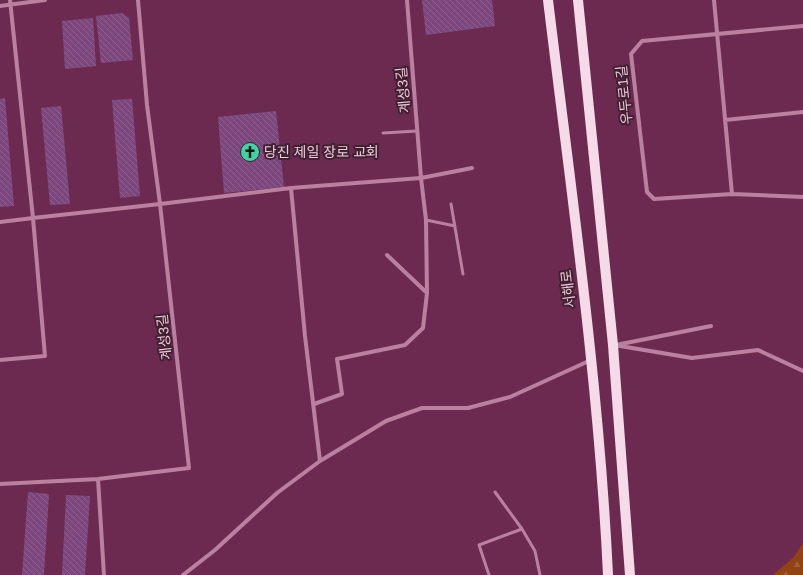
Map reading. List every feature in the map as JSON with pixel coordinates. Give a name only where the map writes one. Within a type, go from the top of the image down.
[{"type":"main road","name":"서해로","points":[[548,0],[591,360],[605,513],[608,575]]},
{"type":"main road","points":[[578,0],[614,345],[630,575]]},
{"type":"street","points":[[0,6],[11,2],[45,0]]},
{"type":"street","name":"계성3길","points":[[98,479],[189,468],[160,204],[147,106],[138,0]]},
{"type":"street","name":"계성3길","points":[[314,404],[342,394],[337,358],[405,345],[422,328],[427,293],[426,220],[420,178],[407,0]]},
{"type":"street","points":[[714,0],[732,194],[803,197]]},
{"type":"street","points":[[0,360],[45,356],[33,218],[11,2]]},
{"type":"street","name":"우두로1길","points":[[732,194],[654,199],[646,192],[631,54],[642,41],[803,26]]},
{"type":"street","points":[[725,120],[803,112]]},
{"type":"street","points":[[0,222],[290,188],[420,178],[472,168]]},
{"type":"street","points":[[290,188],[305,336],[320,461]]},
{"type":"street","points":[[387,255],[427,293]]},
{"type":"street","points":[[614,345],[711,326]]},
{"type":"street","points":[[614,345],[692,358],[758,350],[803,372]]},
{"type":"street","points":[[184,575],[215,550],[277,493],[320,461],[386,421],[422,408],[468,408],[510,397],[591,360]]},
{"type":"street","points":[[0,484],[98,479],[104,575]]},
{"type":"lane","points":[[383,133],[417,131]]},
{"type":"lane","points":[[451,204],[456,226],[463,274]]},
{"type":"lane","points":[[426,220],[456,226]]},
{"type":"lane","points":[[495,492],[522,529],[535,551],[540,575]]},
{"type":"lane","points":[[489,575],[479,545],[522,529]]},
{"type":"green space","points":[[803,543],[803,575],[773,575],[794,557]]},
{"type":"building","points":[[422,0],[492,0],[495,26],[426,35]]},
{"type":"building","points":[[122,13],[129,18],[133,60],[101,63],[96,16]]},
{"type":"building","points":[[93,18],[96,66],[65,69],[62,21]]},
{"type":"building","points":[[5,98],[14,206],[0,207],[0,99]]},
{"type":"building","points":[[132,99],[140,196],[120,198],[112,100]]},
{"type":"building","points":[[61,106],[70,204],[50,205],[41,108]]},
{"type":"building","name":"당진 제일 장로 교회","points":[[276,111],[284,187],[224,193],[218,117]]},
{"type":"building","points":[[28,492],[49,494],[44,575],[22,575]]},
{"type":"building","points":[[66,495],[90,496],[85,575],[62,575]]},
{"type":"place","name":"당진 제일 장로 교회","points":[[250,152]]}]
